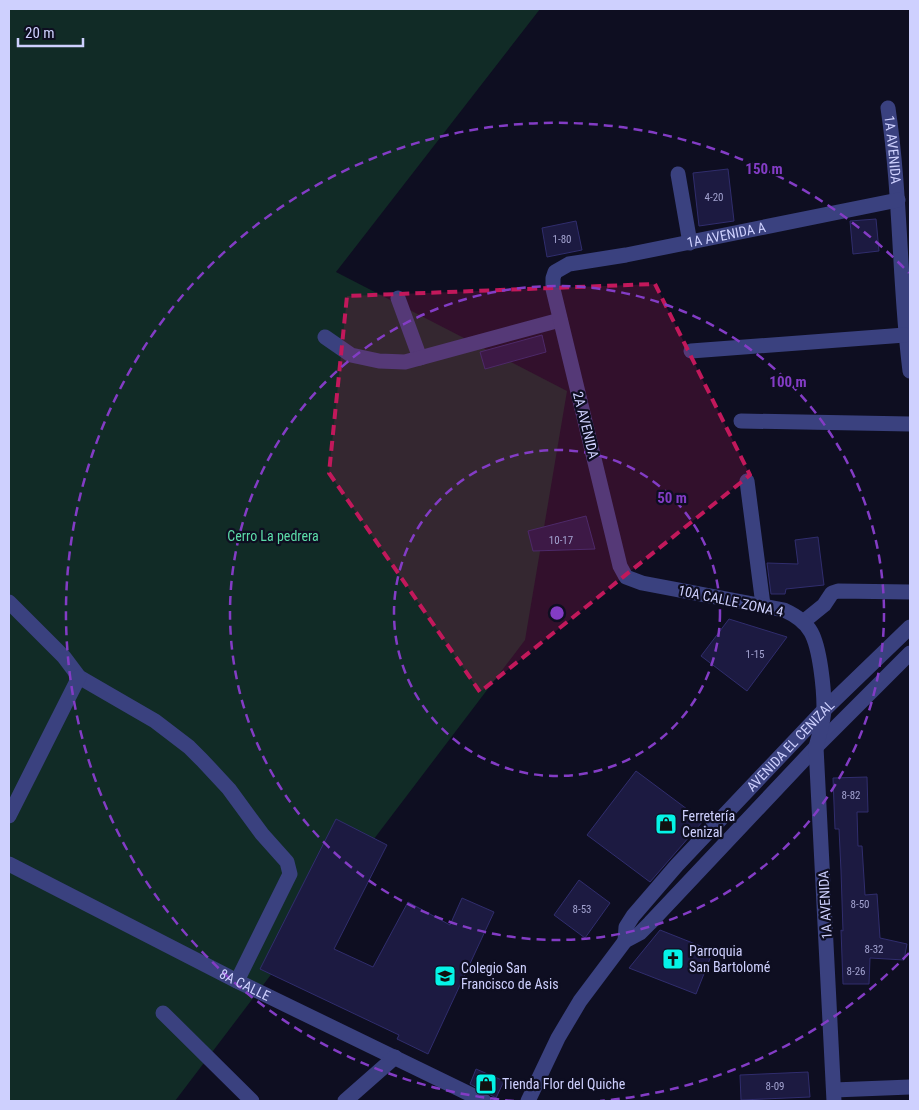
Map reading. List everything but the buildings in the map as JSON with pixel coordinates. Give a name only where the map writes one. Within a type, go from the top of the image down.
[{"type":"street","name":"1A AVENIDA","points":[[888,108],[898,200],[905,335],[910,371]]},
{"type":"street","points":[[678,174],[690,243]]},
{"type":"street","name":"1A AVENIDA A","points":[[555,272],[569,264],[690,243],[898,200]]},
{"type":"street","name":"2A AVENIDA","points":[[555,272],[553,289],[560,320],[620,566],[626,578]]},
{"type":"street","points":[[398,298],[420,358]]},
{"type":"street","points":[[325,336],[350,355],[379,361],[405,362],[560,320]]},
{"type":"street","points":[[691,351],[905,335]]},
{"type":"street","points":[[741,421],[910,424]]},
{"type":"street","points":[[747,481],[763,605]]},
{"type":"street","name":"10A CALLE ZONA 4","points":[[626,578],[642,583],[763,605],[793,614],[803,622]]},
{"type":"street","points":[[824,710],[822,682],[815,642],[803,622],[824,605],[832,593],[838,591],[910,592]]},
{"type":"street","points":[[9,602],[64,656],[79,677],[144,714],[189,747],[229,789],[262,834],[286,862],[290,874],[237,981]]},
{"type":"street","name":"AVENIDA EL CENIZAL","points":[[625,941],[626,927],[633,916],[677,865],[824,710],[910,627]]},
{"type":"street","name":"AVENIDA EL CENIZAL","points":[[528,1101],[540,1074],[580,1001],[625,941],[640,933],[650,923],[816,747],[910,653]]},
{"type":"street","points":[[9,816],[79,677]]},
{"type":"street","name":"1A AVENIDA","points":[[824,710],[816,747],[834,1096]]},
{"type":"street","name":"8A CALLE","points":[[9,864],[237,981],[484,1101]]},
{"type":"street","points":[[163,1013],[252,1101]]},
{"type":"street","points":[[345,1101],[395,1057]]},
{"type":"street","points":[[834,1096],[910,1087]]},
{"type":"highlighted area","points":[[655,284],[750,475],[480,692],[329,473],[347,296]]},
{"type":"green space","name":"Cerro La pedrera","points":[[9,9],[540,9],[336,272],[567,391],[525,640],[175,1101],[9,1101]]},
{"type":"place","name":"Ferretería Cenizal","points":[[666,824]]},
{"type":"place","name":"Parroquia San Bartolomé","points":[[673,959]]},
{"type":"place","name":"Colegio San Francisco de Asis","points":[[445,976]]},
{"type":"place","name":"Tienda Flor del Quiche","points":[[486,1084]]}]
